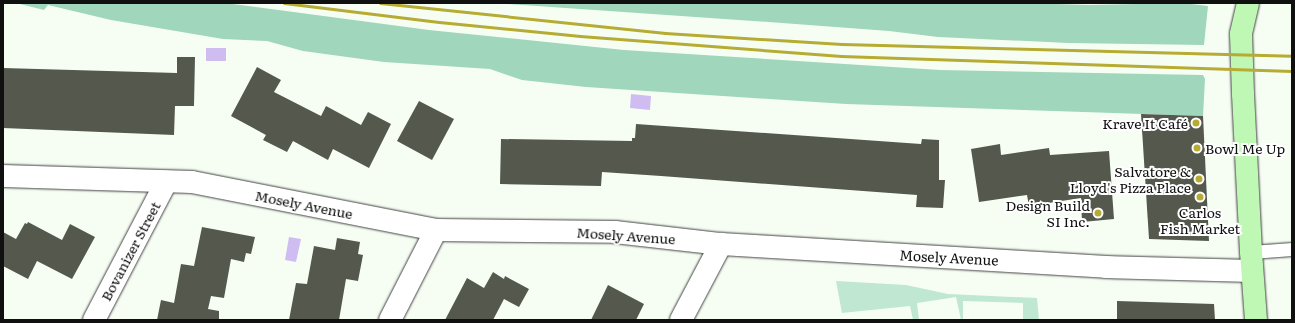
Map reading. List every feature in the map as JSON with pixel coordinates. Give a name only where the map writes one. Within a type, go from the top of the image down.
[{"type":"main road","points":[[1248,3],[1241,34],[1251,262],[1256,320]]},
{"type":"street","name":"Mosely Avenue","points":[[3,176],[192,182],[436,230],[615,232],[721,244],[1106,267],[1251,262]]},
{"type":"street","name":"Bovanizer Street","points":[[94,320],[166,182]]},
{"type":"street","points":[[390,320],[436,230]]},
{"type":"street","points":[[681,320],[721,244]]},
{"type":"lane","points":[[1251,262],[1292,249]]},
{"type":"green space","points":[[16,3],[225,3],[429,30],[624,50],[940,70],[1203,75],[1205,79],[1203,116],[846,104],[586,87],[522,80],[490,69],[384,62],[303,51],[267,41],[223,39],[111,20],[48,5],[44,10]]},
{"type":"green space","points":[[493,3],[1024,3],[1089,5],[1183,3],[1208,6],[1204,45],[1068,43],[938,37],[889,31]]},
{"type":"green space","points":[[836,281],[906,285],[948,294],[1037,298],[1039,320],[1023,320],[1023,303],[963,301],[963,318],[961,320],[956,297],[917,303],[919,320],[913,320],[910,306],[842,313]]},
{"type":"shaded area","points":[[206,48],[226,48],[226,61],[206,61]]},
{"type":"shaded area","points":[[631,94],[651,96],[650,110],[630,108]]},
{"type":"shaded area","points":[[289,237],[301,239],[296,262],[285,260]]},
{"type":"building","points":[[177,57],[195,57],[194,106],[175,106],[174,135],[3,128],[3,68],[177,73]]},
{"type":"building","points":[[257,67],[281,80],[274,92],[321,116],[326,106],[361,125],[368,112],[391,124],[369,168],[333,149],[328,160],[293,141],[287,152],[263,140],[266,135],[231,116]]},
{"type":"building","points":[[419,101],[454,119],[432,160],[397,141]]},
{"type":"building","points":[[1141,114],[1203,116],[1209,241],[1149,239]]},
{"type":"building","points":[[636,124],[921,144],[922,139],[939,140],[939,180],[945,180],[943,208],[916,207],[917,195],[602,172],[601,186],[500,184],[501,139],[632,141],[632,138],[635,138]]},
{"type":"building","points":[[1000,144],[1001,155],[1049,148],[1050,155],[1109,151],[1114,219],[1082,222],[1081,198],[1029,206],[1027,195],[979,202],[971,149]]},
{"type":"building","points":[[28,222],[62,240],[70,224],[95,237],[72,279],[37,261],[28,279],[3,266],[3,232],[16,239],[25,223],[27,224]]},
{"type":"building","points":[[202,227],[255,237],[251,254],[246,253],[244,262],[231,259],[224,298],[211,296],[208,309],[219,311],[219,320],[157,320],[161,300],[174,303],[181,264],[194,266]]},
{"type":"building","points":[[337,238],[360,242],[358,254],[363,255],[358,281],[346,279],[339,320],[289,320],[296,283],[307,284],[314,246],[335,250]]},
{"type":"building","points":[[493,272],[504,279],[505,276],[529,289],[519,307],[504,299],[493,320],[445,320],[467,278],[484,288]]},
{"type":"building","points":[[608,285],[644,304],[636,320],[591,320]]},
{"type":"building","points":[[1117,301],[1214,304],[1215,320],[1117,320]]},
{"type":"railway","points":[[284,3],[439,22],[580,36],[841,56],[1292,71]]},
{"type":"railway","points":[[380,3],[665,33],[842,44],[1292,56]]},
{"type":"place","name":"Krave It Café","points":[[1196,123]]},
{"type":"place","name":"Bowl Me Up","points":[[1197,148]]},
{"type":"place","name":"Salvatore & Lloyd's Pizza Place","points":[[1199,179]]},
{"type":"place","name":"Carlos Fish Market","points":[[1200,197]]},
{"type":"place","name":"Design Build SI Inc.","points":[[1098,213]]}]
